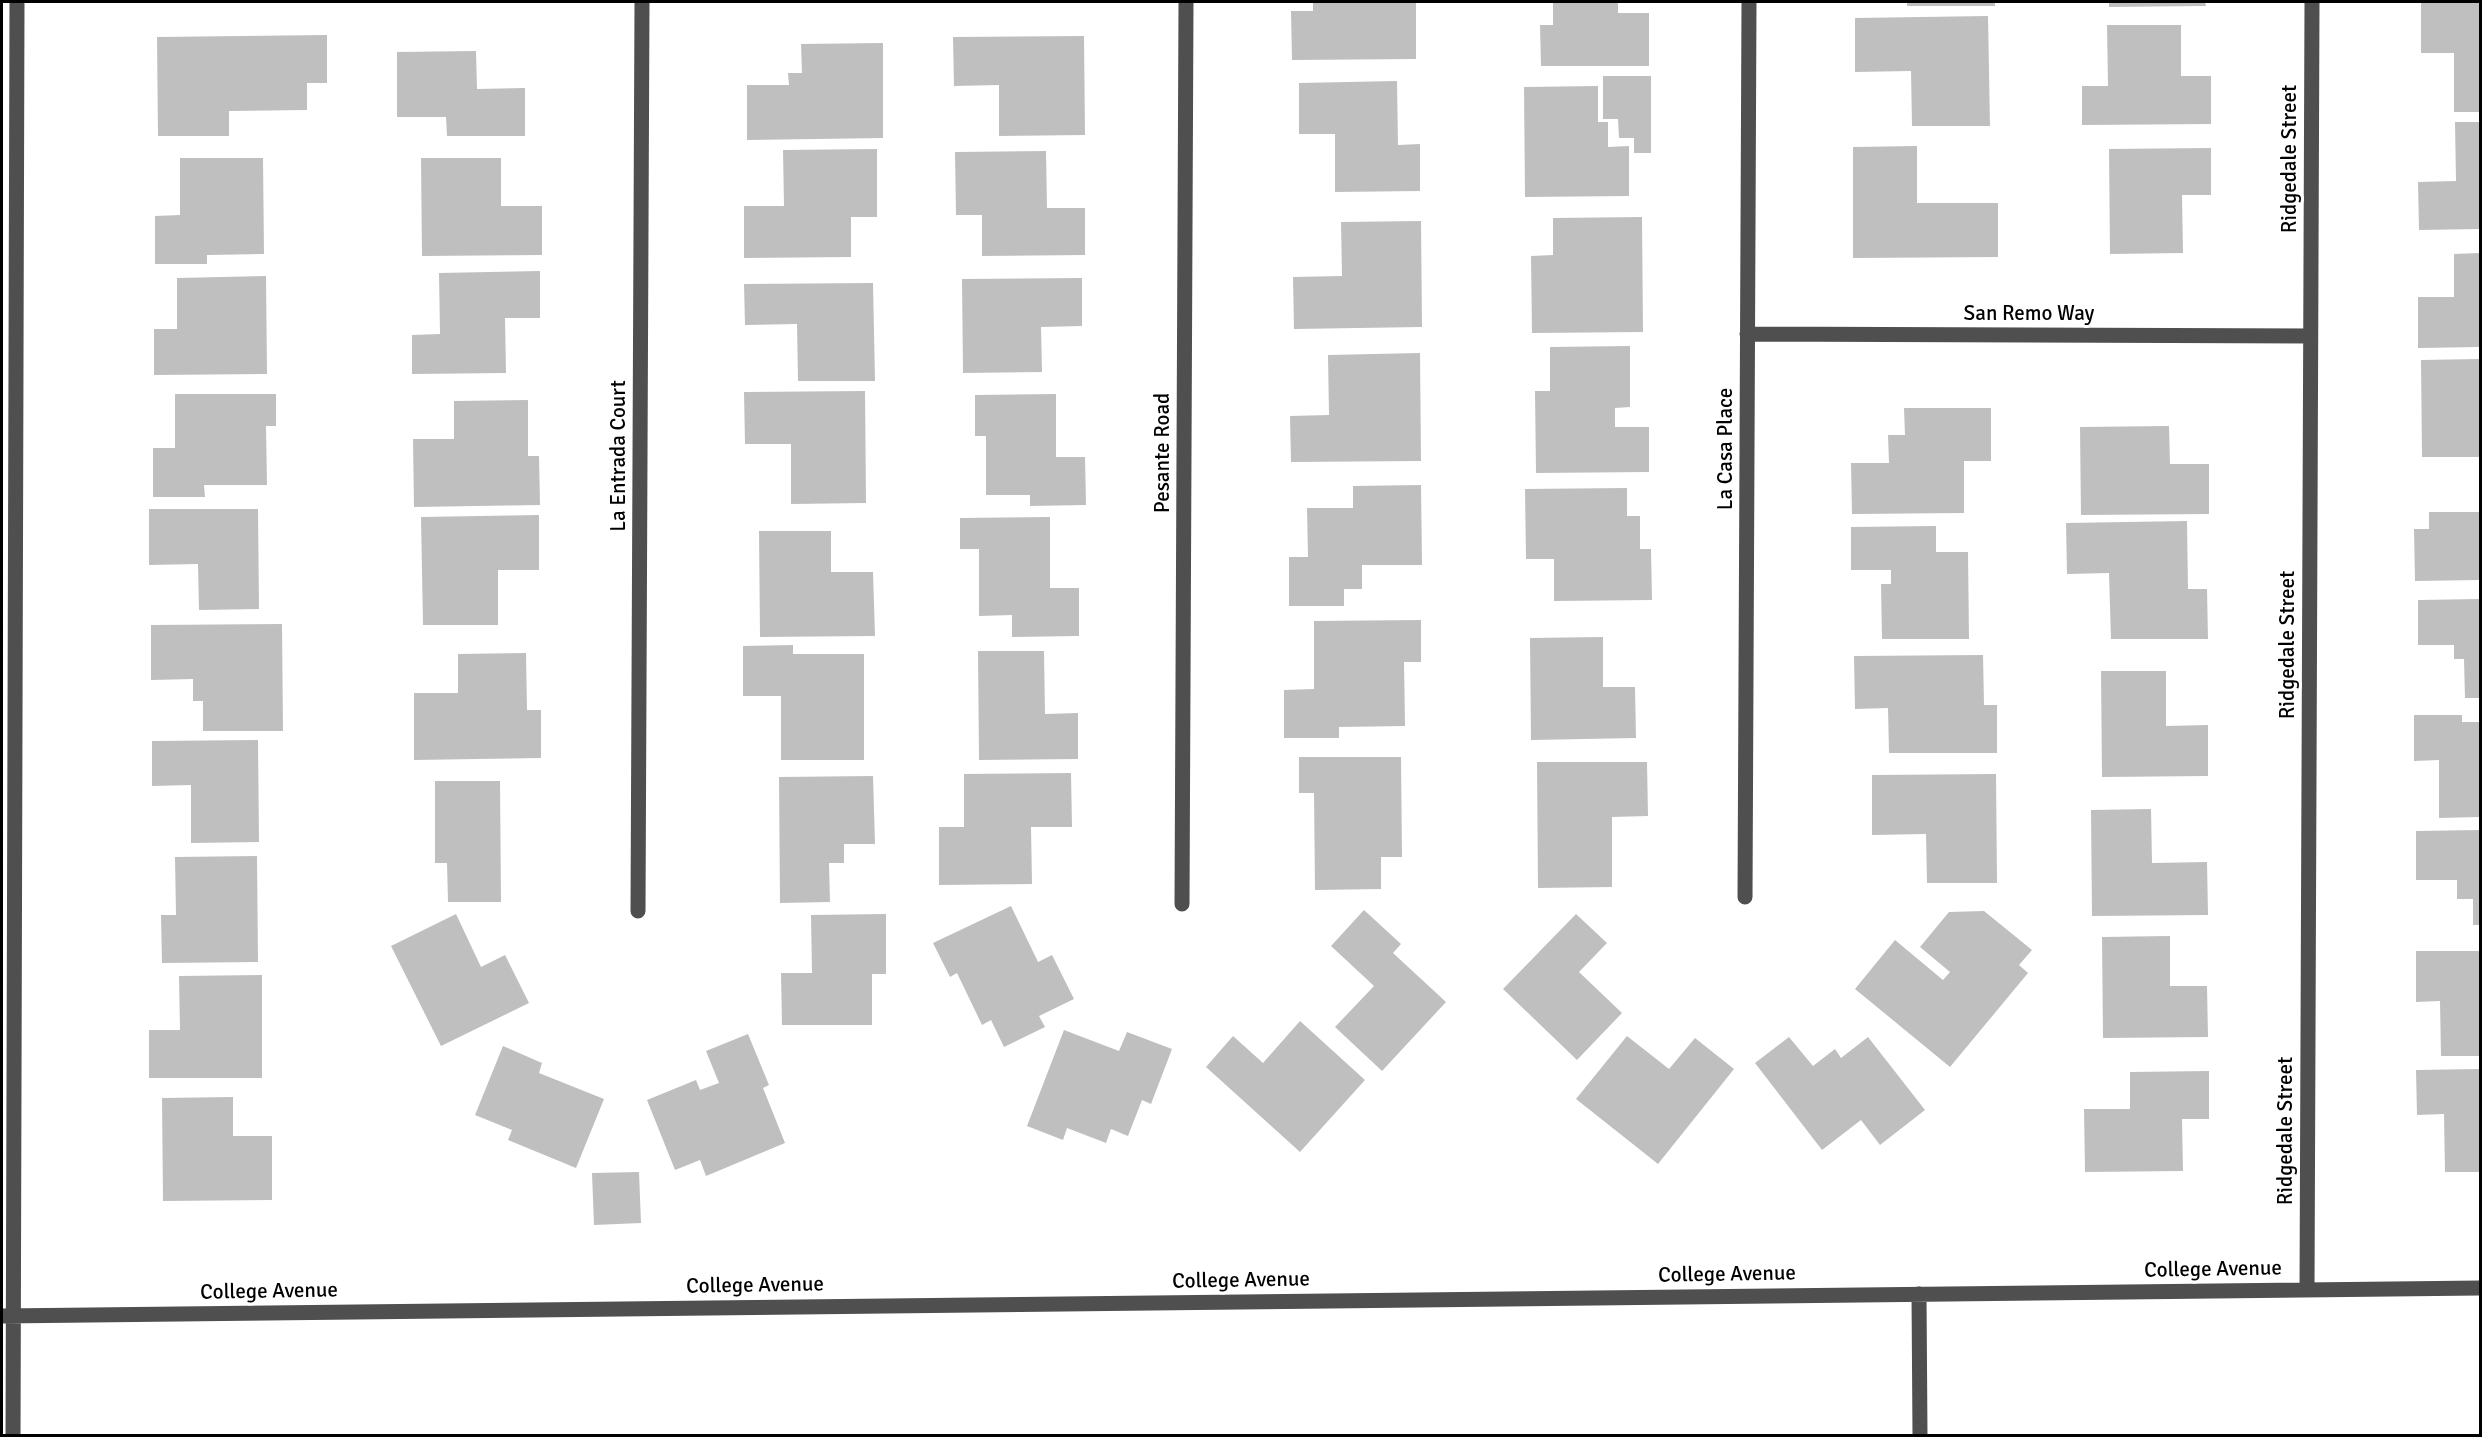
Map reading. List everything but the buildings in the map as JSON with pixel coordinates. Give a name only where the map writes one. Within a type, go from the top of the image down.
[{"type":"street","points":[[13,1436],[7,1316],[17,2]]},
{"type":"street","name":"La Entrada Court","points":[[638,911],[642,2]]},
{"type":"street","name":"Pesante Road","points":[[1182,904],[1186,2]]},
{"type":"street","name":"La Casa Place","points":[[1745,897],[1749,2]]},
{"type":"street","name":"Ridgedale Street","points":[[2307,1290],[2312,2]]},
{"type":"street","name":"San Remo Way","points":[[1747,334],[2310,336]]},
{"type":"street","name":"College Avenue","points":[[7,1316],[2481,1287]]},
{"type":"street","points":[[1919,1294],[1920,1436]]}]
